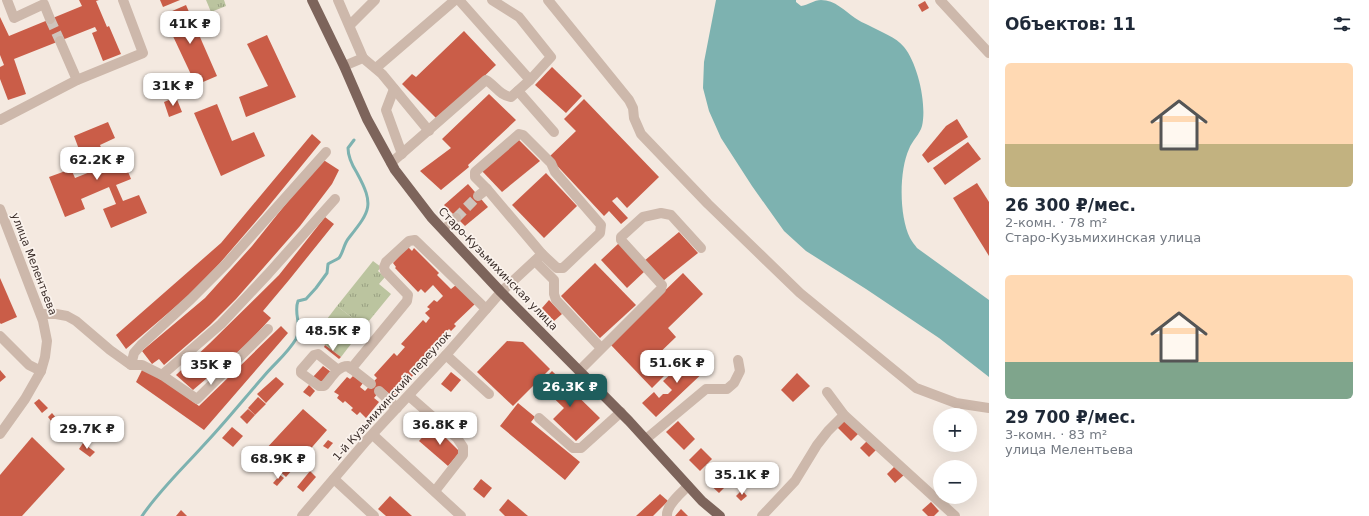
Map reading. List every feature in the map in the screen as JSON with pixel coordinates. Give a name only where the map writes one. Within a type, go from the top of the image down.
[{"type":"main road","name":"Старо-Кузьмихинская улица","points":[[312,0],[344,66],[367,119],[391,163],[428,212],[501,292],[646,439],[702,501],[720,516]]},
{"type":"street","points":[[7,0],[14,18],[44,4],[50,20]]},
{"type":"street","points":[[0,120],[77,80],[143,53],[123,0]]},
{"type":"street","points":[[338,0],[364,58],[382,74],[429,131]]},
{"type":"street","points":[[350,25],[375,0]]},
{"type":"street","points":[[376,68],[455,0]]},
{"type":"street","points":[[459,0],[530,80]]},
{"type":"street","points":[[391,163],[486,80],[505,97],[511,97],[530,80],[551,57],[518,17],[492,0]]},
{"type":"street","points":[[548,0],[629,100],[633,108],[634,118],[640,134],[708,204],[800,293],[916,388],[956,403],[989,408]]},
{"type":"street","points":[[940,0],[989,53]]},
{"type":"street","points":[[60,41],[77,80]]},
{"type":"street","points":[[344,66],[364,58]]},
{"type":"street","points":[[394,89],[386,110],[402,154]]},
{"type":"street","points":[[518,91],[554,132]]},
{"type":"street","points":[[539,258],[557,268],[563,268],[600,233],[601,225],[554,172],[550,163],[523,135],[519,134],[475,172],[475,177],[487,189],[554,280],[554,294],[556,300],[601,348]]},
{"type":"street","points":[[132,365],[134,353],[141,345],[191,299],[227,263],[326,152]]},
{"type":"street","points":[[478,196],[487,189]]},
{"type":"street","points":[[162,375],[221,324],[335,199]]},
{"type":"street","name":"улица Мелентьева","points":[[0,209],[41,314],[46,341],[45,357],[41,371],[25,399],[0,434]]},
{"type":"street","points":[[579,371],[660,289],[662,285],[621,240],[621,237],[643,217],[655,213],[662,213],[671,215],[701,248]]},
{"type":"street","points":[[444,230],[456,218]]},
{"type":"street","points":[[352,369],[407,302],[408,295],[385,271],[384,267],[386,262],[409,241],[415,240],[486,309]]},
{"type":"street","name":"1-й Кузьмихинский переулок","points":[[302,516],[397,408],[446,356],[501,292],[539,258]]},
{"type":"street","points":[[41,314],[67,316],[76,321],[110,350],[132,365],[142,364],[162,375],[197,399],[268,329]]},
{"type":"street","points":[[1,339],[29,365],[41,371]]},
{"type":"street","points":[[446,356],[489,394]]},
{"type":"street","points":[[646,439],[706,389],[727,389],[734,383],[740,371],[738,360]]},
{"type":"street","points":[[338,370],[344,366],[348,366],[397,408]]},
{"type":"street","points":[[827,392],[844,415],[955,516]]},
{"type":"street","points":[[408,396],[457,438],[463,447],[463,455],[435,490]]},
{"type":"street","points":[[539,418],[572,448],[580,448],[620,412]]},
{"type":"street","points":[[762,516],[795,480],[817,445],[844,415]]},
{"type":"street","points":[[373,435],[435,490],[456,514]]},
{"type":"street","points":[[334,479],[374,516]]},
{"type":"street","points":[[667,516],[666,512],[669,507],[688,486]]},
{"type":"green space","points":[[206,0],[224,0],[226,6],[211,12]]},
{"type":"green space","points":[[373,261],[381,267],[378,271],[385,277],[379,284],[391,294],[364,327],[337,306]]},
{"type":"green space","points":[[337,306],[364,327],[341,357],[314,336]]},
{"type":"water","points":[[716,0],[796,0],[796,2],[801,6],[818,0],[826,0],[844,9],[858,20],[893,37],[904,47],[909,54],[917,74],[923,107],[922,126],[920,132],[909,149],[903,169],[902,206],[906,229],[917,248],[989,300],[989,377],[939,338],[806,251],[784,231],[752,186],[721,138],[709,111],[703,88],[704,62]]},
{"type":"building","points":[[79,0],[99,0],[96,1],[121,54],[103,61],[92,33],[97,31],[95,27],[14,59],[26,94],[8,100],[0,79],[0,67],[4,65],[0,55],[0,17],[9,36],[82,6]]},
{"type":"building","points":[[160,0],[180,0],[163,7]]},
{"type":"building","points":[[925,1],[929,8],[922,12],[918,5]]},
{"type":"building","points":[[186,5],[217,76],[196,85],[163,15]]},
{"type":"building","points":[[464,31],[496,65],[438,120],[402,84],[412,74],[416,77]]},
{"type":"building","points":[[267,35],[296,97],[246,117],[239,97],[268,86],[247,44]]},
{"type":"building","points":[[552,67],[582,96],[566,113],[535,85]]},
{"type":"building","points":[[489,94],[516,120],[468,165],[469,167],[441,190],[420,171],[451,148],[442,139]]},
{"type":"building","points":[[176,97],[182,112],[169,117],[164,102]]},
{"type":"building","points":[[584,99],[659,177],[627,208],[617,197],[612,201],[628,218],[621,224],[609,211],[604,216],[549,157],[576,131],[564,119]]},
{"type":"building","points":[[217,104],[232,141],[254,132],[265,156],[221,176],[194,113]]},
{"type":"building","points":[[957,119],[968,137],[928,163],[922,155],[946,126]]},
{"type":"building","points":[[108,122],[115,138],[100,145],[108,165],[123,159],[131,179],[116,185],[123,201],[139,195],[147,213],[111,228],[103,209],[116,204],[109,187],[81,199],[85,209],[65,217],[49,177],[71,169],[75,178],[100,168],[92,148],[80,152],[74,136]]},
{"type":"building","points":[[312,134],[321,142],[220,263],[187,297],[126,349],[116,335],[221,243]]},
{"type":"building","points":[[517,138],[540,161],[502,192],[482,171]]},
{"type":"building","points":[[968,142],[981,159],[945,185],[933,168]]},
{"type":"building","points":[[322,159],[339,170],[332,184],[300,226],[236,299],[210,325],[164,365],[159,359],[152,364],[142,351],[205,298],[252,246]]},
{"type":"building","points":[[546,173],[577,206],[544,238],[512,205]]},
{"type":"building","points":[[977,183],[989,202],[989,256],[953,198]]},
{"type":"building","points":[[468,184],[488,207],[465,226],[444,205]]},
{"type":"building","points":[[325,217],[334,224],[263,311],[271,318],[247,344],[193,390],[176,375],[279,275]]},
{"type":"building","points":[[679,232],[698,253],[663,281],[644,261]]},
{"type":"building","points":[[619,243],[645,271],[627,288],[601,260]]},
{"type":"building","points":[[408,247],[412,251],[414,248],[439,273],[437,275],[451,289],[456,285],[475,304],[454,324],[456,326],[451,331],[449,329],[442,337],[444,339],[438,347],[435,345],[428,353],[430,355],[423,363],[421,361],[414,370],[416,372],[409,380],[407,378],[401,386],[403,387],[396,395],[393,393],[391,395],[382,388],[374,398],[379,402],[366,418],[360,412],[357,415],[351,410],[353,408],[345,401],[343,403],[337,398],[339,395],[334,392],[347,377],[350,379],[353,376],[363,383],[360,387],[365,391],[377,378],[374,375],[394,353],[397,356],[405,347],[401,344],[423,320],[426,323],[430,318],[425,313],[430,309],[427,307],[434,300],[437,302],[443,296],[433,285],[425,293],[421,289],[418,292],[395,268],[396,267],[393,263]]},
{"type":"building","points":[[595,263],[636,305],[600,338],[561,296]]},
{"type":"building","points":[[683,273],[703,294],[668,328],[676,337],[650,362],[664,376],[652,388],[610,344]]},
{"type":"building","points":[[0,278],[17,317],[1,324],[0,323]]},
{"type":"building","points":[[549,300],[562,314],[554,321],[542,308]]},
{"type":"building","points":[[281,326],[288,333],[204,430],[136,382],[143,368],[163,380],[199,406]]},
{"type":"building","points":[[507,341],[523,342],[550,369],[513,406],[477,372]]},
{"type":"building","points":[[325,345],[341,357],[339,359],[324,347]]},
{"type":"building","points":[[694,353],[708,368],[656,417],[642,403],[654,392],[659,398],[663,394],[668,394],[672,390],[663,381]]},
{"type":"building","points":[[323,366],[331,372],[320,385],[312,378]]},
{"type":"building","points":[[0,370],[6,377],[0,382]]},
{"type":"building","points":[[552,371],[600,418],[576,441],[553,419],[564,408],[539,384]]},
{"type":"building","points":[[451,372],[461,380],[451,392],[441,384]]},
{"type":"building","points":[[797,373],[810,386],[793,402],[781,390]]},
{"type":"building","points":[[276,377],[284,384],[266,403],[257,394]]},
{"type":"building","points":[[309,385],[315,391],[310,397],[303,392]]},
{"type":"building","points":[[258,397],[266,404],[255,415],[248,408]]},
{"type":"building","points":[[39,399],[48,408],[42,413],[34,403]]},
{"type":"building","points":[[518,403],[535,417],[531,422],[580,462],[565,480],[500,426]]},
{"type":"building","points":[[248,409],[255,415],[247,424],[240,417]]},
{"type":"building","points":[[303,409],[327,430],[286,477],[274,466],[277,462],[264,451]]},
{"type":"building","points":[[52,413],[63,426],[58,430],[48,417]]},
{"type":"building","points":[[845,419],[859,433],[851,441],[837,427]]},
{"type":"building","points":[[678,421],[695,439],[684,450],[666,432]]},
{"type":"building","points":[[433,425],[460,452],[448,466],[419,441]]},
{"type":"building","points":[[232,427],[243,436],[233,447],[222,438]]},
{"type":"building","points":[[32,437],[65,469],[22,516],[0,516],[0,475]]},
{"type":"building","points":[[328,440],[333,443],[328,449],[323,446]]},
{"type":"building","points":[[868,440],[877,449],[869,457],[860,448]]},
{"type":"building","points":[[83,443],[95,452],[90,457],[79,449]]},
{"type":"building","points":[[701,448],[712,459],[700,471],[689,460]]},
{"type":"building","points":[[895,466],[904,475],[895,483],[887,474]]},
{"type":"building","points":[[310,471],[316,477],[303,492],[297,487]]},
{"type":"building","points":[[719,471],[731,481],[719,493],[708,483]]},
{"type":"building","points":[[280,475],[284,478],[277,486],[273,483]]},
{"type":"building","points":[[481,479],[492,488],[484,498],[473,489]]},
{"type":"building","points":[[742,490],[747,496],[741,501],[736,496]]},
{"type":"building","points":[[660,494],[668,501],[653,516],[636,516]]},
{"type":"building","points":[[390,496],[412,516],[386,516],[378,509]]},
{"type":"building","points":[[508,499],[528,516],[505,516],[499,510]]},
{"type":"building","points":[[931,502],[939,511],[934,516],[928,516],[922,510]]},
{"type":"building","points":[[681,509],[688,516],[675,516]]},
{"type":"building","points":[[181,510],[187,516],[176,516]]},
{"type":"waterway","points":[[142,516],[163,489],[218,430],[264,376],[285,354],[296,339],[299,329],[297,311],[298,301],[306,299],[327,273],[328,264],[339,258],[347,241],[361,222],[368,208],[368,201],[363,184],[352,164],[349,155],[348,148],[354,140]]},
{"type":"tunnel","points":[[50,19],[60,41]]},
{"type":"tunnel","points":[[456,218],[478,196]]}]
